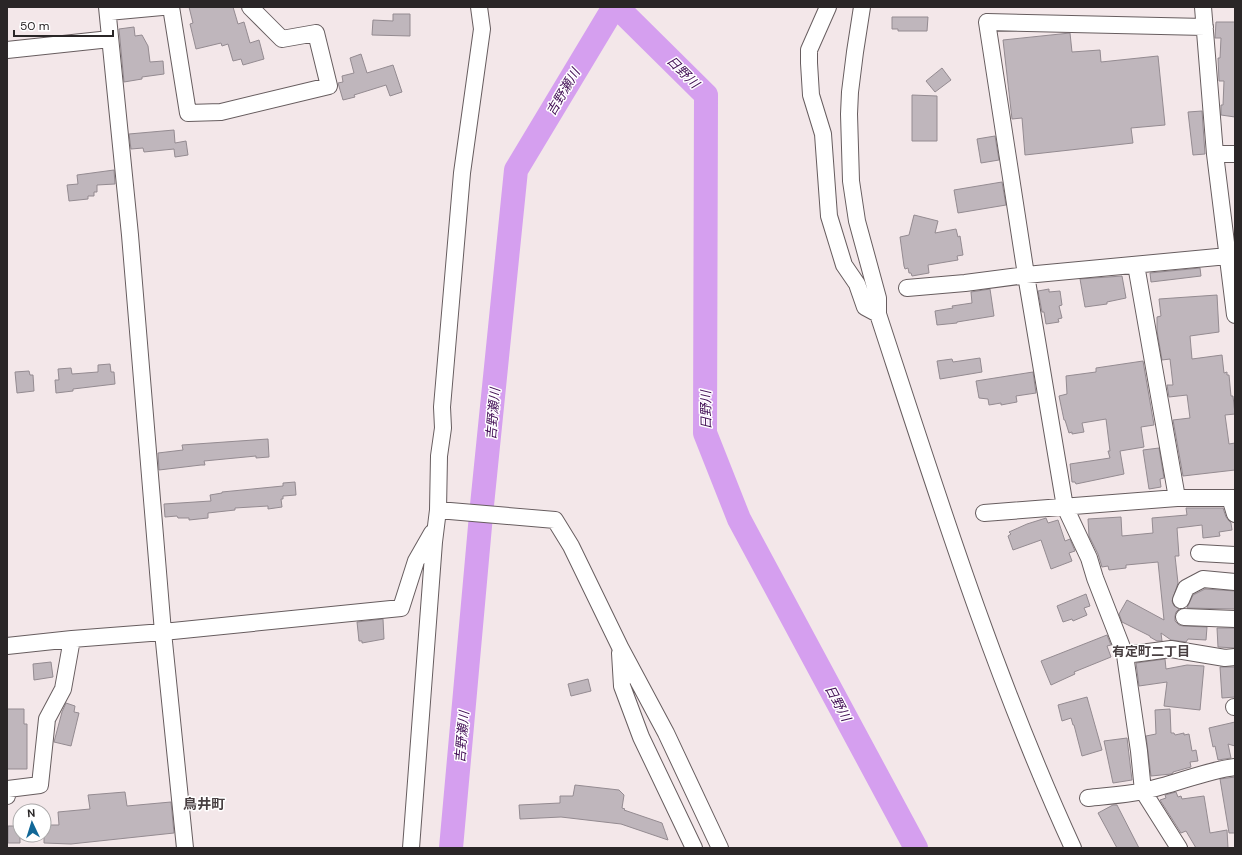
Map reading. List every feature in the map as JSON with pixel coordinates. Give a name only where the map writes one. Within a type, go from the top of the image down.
[{"type":"street","points":[[162,7],[108,9],[130,234],[163,632],[185,848]]},
{"type":"street","points":[[171,7],[188,113],[221,112],[329,86],[316,33],[282,39],[250,7]]},
{"type":"street","points":[[411,848],[435,528],[438,510],[442,407],[462,173],[482,29],[479,7]]},
{"type":"street","points":[[828,7],[809,50],[809,63],[811,95],[823,134],[829,216],[844,265],[857,284],[864,307],[878,314]]},
{"type":"street","points":[[862,7],[850,92],[849,114],[851,181],[857,221],[878,298],[878,314],[963,572],[1050,799],[1073,848]]},
{"type":"street","points":[[1203,7],[1215,154],[1235,315]]},
{"type":"street","points":[[1180,848],[1143,791],[1139,751],[1125,655],[1095,578],[1089,558],[1065,507],[1026,275],[987,22],[1205,27]]},
{"type":"street","points":[[7,50],[110,39]]},
{"type":"street","points":[[1215,154],[1235,154]]},
{"type":"street","points":[[907,288],[1228,256]]},
{"type":"street","points":[[1136,265],[1177,498]]},
{"type":"street","points":[[984,513],[1177,498],[1233,498],[1235,514]]},
{"type":"street","points":[[438,510],[556,520],[571,546],[620,647],[666,733],[720,848]]},
{"type":"street","points":[[7,646],[401,608],[416,561],[435,528]]},
{"type":"street","points":[[1199,553],[1235,555]]},
{"type":"street","points":[[1182,600],[1186,588],[1203,580],[1235,582]]},
{"type":"street","points":[[1184,617],[1235,619]]},
{"type":"street","points":[[7,796],[8,789],[40,785],[46,719],[63,689],[72,639]]},
{"type":"street","points":[[620,647],[622,686],[638,730],[694,848]]},
{"type":"street","points":[[1125,655],[1171,649],[1225,658],[1235,657]]},
{"type":"street","points":[[1088,798],[1143,791],[1184,780],[1195,775],[1223,768],[1235,767]]},
{"type":"building","points":[[189,7],[233,7],[238,24],[244,22],[250,43],[259,40],[264,59],[243,65],[241,59],[233,61],[228,44],[222,46],[221,43],[196,49],[190,24],[193,23]]},
{"type":"building","points":[[393,14],[410,14],[410,36],[372,35],[373,20],[393,21]]},
{"type":"building","points":[[892,17],[928,17],[927,31],[898,31],[898,29],[892,29]]},
{"type":"building","points":[[1216,22],[1235,22],[1235,117],[1221,115],[1224,81],[1219,81],[1218,58],[1220,58],[1221,38],[1215,38]]},
{"type":"building","points":[[134,27],[135,36],[142,35],[148,46],[150,62],[163,61],[164,74],[142,77],[142,79],[124,82],[119,29]]},
{"type":"building","points":[[1070,33],[1072,52],[1100,50],[1101,62],[1158,56],[1165,125],[1131,128],[1133,143],[1025,155],[1022,118],[1012,119],[1003,40]]},
{"type":"building","points":[[361,54],[367,73],[393,65],[402,92],[390,96],[386,85],[343,100],[338,83],[343,82],[342,76],[354,73],[350,58]]},
{"type":"building","points":[[942,68],[951,80],[935,92],[926,81]]},
{"type":"building","points":[[912,95],[937,96],[937,141],[912,141]]},
{"type":"building","points":[[1202,111],[1205,154],[1193,155],[1188,112]]},
{"type":"building","points":[[174,130],[175,143],[186,141],[188,155],[175,157],[174,149],[144,152],[143,148],[131,149],[129,134]]},
{"type":"building","points":[[995,136],[999,160],[981,163],[977,139]]},
{"type":"building","points":[[114,170],[115,184],[97,185],[97,192],[94,192],[94,196],[88,196],[88,199],[69,201],[67,185],[78,184],[77,175]]},
{"type":"building","points":[[1002,182],[1006,205],[958,213],[954,190]]},
{"type":"building","points":[[914,215],[938,221],[935,233],[956,229],[958,237],[960,236],[963,255],[957,256],[958,260],[928,265],[929,273],[912,276],[911,273],[909,273],[908,268],[905,269],[904,266],[900,237],[909,235]]},
{"type":"building","points":[[1200,268],[1201,276],[1151,282],[1150,273]]},
{"type":"building","points":[[1122,276],[1126,298],[1107,302],[1107,304],[1085,307],[1080,279]]},
{"type":"building","points":[[990,289],[994,316],[937,325],[935,311],[953,308],[952,306],[972,303],[971,292]]},
{"type":"building","points":[[1049,289],[1049,292],[1060,291],[1062,305],[1059,306],[1062,318],[1058,319],[1059,322],[1046,324],[1038,291]]},
{"type":"building","points":[[1217,295],[1219,332],[1190,336],[1192,359],[1222,355],[1224,373],[1227,372],[1227,375],[1229,375],[1231,396],[1233,396],[1235,414],[1225,415],[1229,444],[1235,443],[1235,470],[1183,476],[1173,420],[1190,418],[1187,395],[1169,397],[1167,385],[1173,385],[1170,359],[1162,360],[1157,331],[1157,317],[1161,316],[1159,299]]},
{"type":"building","points":[[980,358],[982,372],[940,379],[937,361],[952,359],[953,362]]},
{"type":"building","points":[[1143,361],[1154,425],[1141,427],[1144,447],[1120,451],[1124,474],[1076,484],[1075,482],[1072,482],[1070,464],[1110,458],[1108,451],[1110,451],[1106,419],[1082,423],[1084,432],[1069,433],[1064,420],[1059,396],[1067,394],[1066,376],[1096,372],[1096,368]]},
{"type":"building","points":[[110,364],[111,372],[114,372],[115,384],[73,389],[73,391],[56,393],[55,380],[59,380],[58,369],[71,368],[72,374],[98,372],[98,365]]},
{"type":"building","points":[[29,371],[30,375],[33,375],[34,391],[17,393],[15,372]]},
{"type":"building","points":[[1033,372],[1036,393],[1016,396],[1017,402],[1001,405],[1001,403],[989,405],[988,399],[979,398],[976,381]]},
{"type":"building","points":[[268,439],[269,457],[256,458],[256,456],[204,461],[205,465],[159,470],[158,453],[183,450],[182,445]]},
{"type":"building","points":[[1159,448],[1164,478],[1160,479],[1161,487],[1149,489],[1143,450]]},
{"type":"building","points":[[295,482],[296,495],[283,496],[283,499],[281,499],[282,507],[268,509],[268,506],[235,508],[235,510],[208,513],[208,518],[189,520],[189,518],[178,518],[177,516],[165,517],[164,504],[211,501],[210,495],[222,492],[283,486],[283,483]]},
{"type":"building","points":[[1186,508],[1223,508],[1226,517],[1231,523],[1232,530],[1219,532],[1220,536],[1203,538],[1202,525],[1177,528],[1179,556],[1175,556],[1178,583],[1172,601],[1174,606],[1179,609],[1176,612],[1175,621],[1179,625],[1183,626],[1207,627],[1206,640],[1188,639],[1186,642],[1171,640],[1161,633],[1162,641],[1157,641],[1122,622],[1119,614],[1127,600],[1164,620],[1158,562],[1126,565],[1126,568],[1109,570],[1108,566],[1102,567],[1098,554],[1089,536],[1088,519],[1121,517],[1122,536],[1153,533],[1152,518],[1187,515]]},
{"type":"building","points":[[1046,518],[1048,523],[1058,520],[1065,541],[1070,539],[1075,551],[1069,553],[1072,561],[1051,569],[1041,540],[1013,550],[1008,536],[1011,534],[1009,532]]},
{"type":"building","points":[[1205,589],[1235,591],[1235,609],[1187,608],[1193,595]]},
{"type":"building","points":[[1086,594],[1090,606],[1084,608],[1087,615],[1073,621],[1072,619],[1063,622],[1057,606]]},
{"type":"building","points":[[383,619],[384,639],[362,643],[362,641],[359,641],[357,622]]},
{"type":"building","points":[[1217,628],[1235,628],[1235,648],[1218,647]]},
{"type":"building","points":[[1107,635],[1111,645],[1107,646],[1111,657],[1074,672],[1075,674],[1051,685],[1041,661]]},
{"type":"building","points":[[1165,659],[1166,669],[1187,665],[1204,666],[1200,710],[1164,706],[1167,682],[1139,686],[1136,663]]},
{"type":"building","points":[[51,662],[53,677],[34,680],[33,664]]},
{"type":"building","points":[[1220,667],[1235,667],[1235,697],[1222,698]]},
{"type":"building","points":[[588,679],[591,691],[571,696],[568,684]]},
{"type":"building","points":[[1087,697],[1102,750],[1082,756],[1071,718],[1062,721],[1058,705]]},
{"type":"building","points":[[66,703],[75,706],[74,712],[79,713],[71,746],[54,742]]},
{"type":"building","points":[[7,709],[24,709],[24,724],[27,724],[27,769],[7,769]]},
{"type":"building","points":[[1170,709],[1171,733],[1174,733],[1175,735],[1184,733],[1184,735],[1189,734],[1192,751],[1196,750],[1198,761],[1190,762],[1191,767],[1173,772],[1171,774],[1151,776],[1146,736],[1156,734],[1155,710]]},
{"type":"building","points":[[1235,722],[1235,746],[1228,744],[1231,758],[1218,760],[1215,746],[1213,747],[1209,728]]},
{"type":"building","points":[[1127,738],[1132,780],[1113,783],[1104,741]]},
{"type":"building","points":[[1235,777],[1235,833],[1229,833],[1220,779]]},
{"type":"building","points":[[575,785],[619,790],[624,795],[622,808],[662,823],[668,840],[621,824],[561,817],[520,819],[519,805],[560,803],[560,796],[573,796]]},
{"type":"building","points":[[125,792],[127,806],[171,802],[174,833],[71,844],[44,843],[52,843],[52,825],[59,825],[58,812],[90,809],[88,795]]},
{"type":"building","points":[[1176,792],[1178,797],[1181,796],[1182,799],[1204,796],[1210,833],[1227,830],[1228,848],[1196,848],[1186,831],[1181,833],[1160,800],[1166,798],[1165,795]]},
{"type":"building","points":[[1113,805],[1117,805],[1139,848],[1117,848],[1098,813]]},
{"type":"building","points":[[8,826],[12,826],[12,843],[8,843]]},
{"type":"waterway","name":"吉野瀬川","points":[[451,848],[481,515],[516,170],[614,7]]},
{"type":"waterway","name":"日野川","points":[[617,7],[706,95],[705,433],[739,519],[916,848]]},
{"type":"district","name":"有定町二丁目","points":[[1151,651]]},
{"type":"district","name":"鳥井町","points":[[204,804]]}]
